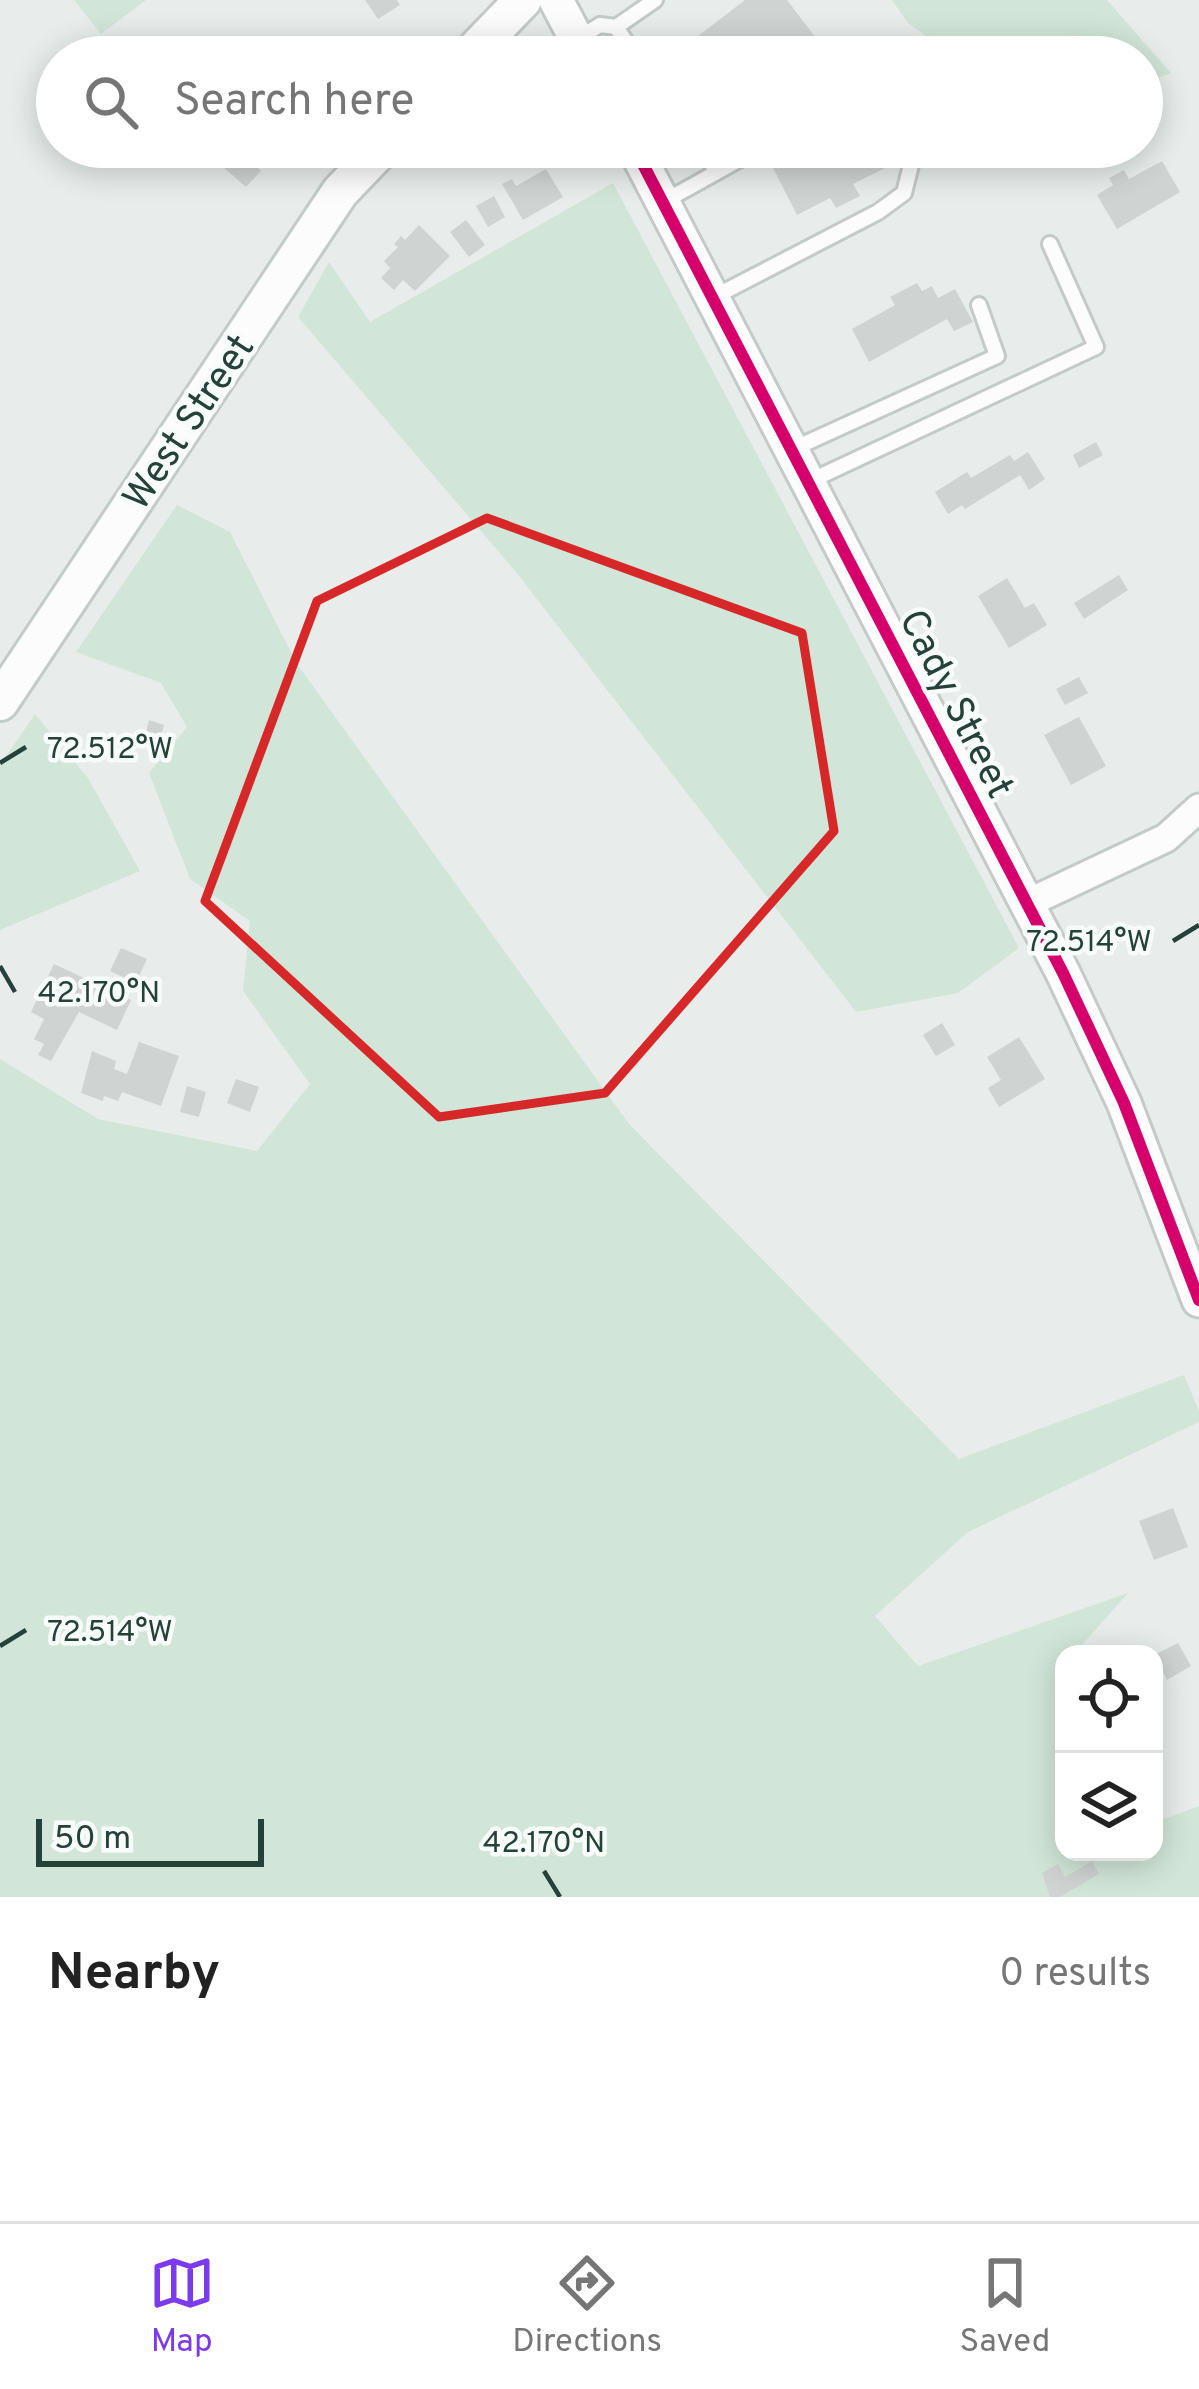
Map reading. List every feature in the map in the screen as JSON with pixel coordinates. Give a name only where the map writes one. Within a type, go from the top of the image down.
[{"type":"main road","points":[[488,36],[523,0]]},
{"type":"main road","name":"West Street","points":[[0,702],[340,192],[362,168]]},
{"type":"street","points":[[556,0],[575,36]]},
{"type":"street","name":"Cady Street","points":[[645,168],[1028,903],[1124,1103],[1199,1300]]},
{"type":"street","points":[[1028,903],[1166,838],[1199,808]]},
{"type":"lane","points":[[591,36],[600,26],[616,27],[655,0]]},
{"type":"lane","points":[[616,27],[622,36]]},
{"type":"lane","points":[[714,168],[717,172]]},
{"type":"lane","points":[[663,202],[724,168]]},
{"type":"lane","points":[[713,298],[878,212],[904,194],[910,168]]},
{"type":"lane","points":[[810,481],[1096,346],[1050,244]]},
{"type":"lane","points":[[793,449],[997,356],[979,305]]},
{"type":"highlighted area","points":[[487,518],[802,633],[834,831],[605,1093],[439,1117],[205,901],[317,601]]},
{"type":"green space","points":[[74,0],[146,0],[101,34]]},
{"type":"green space","points":[[892,0],[1107,0],[1139,36],[926,36],[908,23]]},
{"type":"green space","points":[[613,183],[1019,948],[958,993],[856,1012],[516,572],[298,317],[329,262],[370,322]]},
{"type":"green space","points":[[177,505],[230,532],[297,664],[629,1124],[959,1459],[1184,1375],[1199,1422],[968,1532],[875,1616],[918,1666],[1128,1593],[1082,1645],[1055,1645],[1055,1861],[1163,1861],[1163,1820],[1199,1806],[1199,1897],[0,1897],[0,1059],[98,1119],[257,1151],[310,1084],[243,991],[250,921],[190,879],[149,773],[187,727],[161,683],[76,652]]},
{"type":"green space","points":[[35,714],[88,778],[140,871],[0,930],[0,765]]},
{"type":"building","points":[[365,0],[397,0],[400,5],[378,19]]},
{"type":"building","points":[[745,0],[787,0],[815,36],[698,36]]},
{"type":"building","points":[[1163,163],[1180,192],[1117,229],[1097,195],[1113,185],[1109,178],[1124,170],[1129,179],[1149,168],[1163,168]]},
{"type":"building","points":[[224,168],[258,168],[261,171],[246,187]]},
{"type":"building","points":[[773,168],[885,168],[853,184],[860,196],[836,208],[830,198],[797,215]]},
{"type":"building","points":[[546,169],[563,197],[523,220],[502,184],[512,179],[516,186]]},
{"type":"building","points":[[494,196],[505,217],[488,227],[476,206]]},
{"type":"building","points":[[466,220],[485,245],[469,257],[450,232]]},
{"type":"building","points":[[419,225],[450,256],[415,291],[403,280],[394,290],[381,278],[390,268],[384,261],[398,247],[394,244],[401,236],[405,240]]},
{"type":"building","points":[[917,283],[922,291],[932,286],[938,298],[955,289],[973,322],[954,331],[947,319],[869,362],[852,329],[895,305],[890,297]]},
{"type":"building","points":[[1096,442],[1103,455],[1079,468],[1073,455]]},
{"type":"building","points":[[1028,452],[1045,479],[1029,490],[1020,475],[965,509],[962,505],[948,514],[935,492],[967,472],[971,478],[1010,455],[1014,461]]},
{"type":"building","points":[[1119,575],[1128,590],[1084,619],[1074,603]]},
{"type":"building","points":[[1007,578],[1025,608],[1034,603],[1047,625],[1009,648],[978,596]]},
{"type":"building","points":[[1079,677],[1088,693],[1065,705],[1056,689]]},
{"type":"building","points":[[1079,717],[1106,766],[1071,785],[1044,735]]},
{"type":"building","points":[[149,720],[164,725],[158,747],[143,743]]},
{"type":"building","points":[[121,948],[147,959],[136,983],[110,971]]},
{"type":"building","points":[[54,964],[131,1000],[117,1030],[79,1012],[51,1061],[38,1055],[44,1044],[34,1039],[44,1019],[31,1012]]},
{"type":"building","points":[[942,1023],[955,1045],[936,1056],[923,1035]]},
{"type":"building","points":[[1019,1037],[1045,1079],[999,1107],[988,1088],[1001,1080],[987,1057]]},
{"type":"building","points":[[139,1042],[179,1056],[161,1106],[122,1092],[118,1101],[81,1093],[92,1051],[116,1061],[114,1069],[127,1074]]},
{"type":"building","points":[[236,1079],[259,1087],[250,1112],[227,1103]]},
{"type":"building","points":[[187,1086],[206,1092],[199,1117],[180,1112]]},
{"type":"building","points":[[1173,1508],[1188,1547],[1154,1560],[1139,1521]]},
{"type":"building","points":[[1178,1643],[1191,1666],[1167,1680],[1163,1650]]},
{"type":"building","points":[[1092,1861],[1099,1874],[1060,1897],[1050,1897],[1042,1873],[1058,1864],[1065,1877]]},
{"type":"cycle path","points":[[645,168],[1063,973],[1124,1103],[1199,1300]]}]
